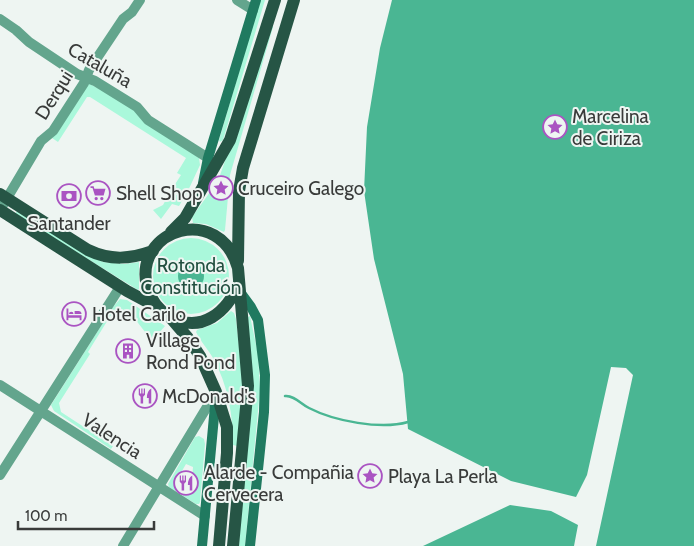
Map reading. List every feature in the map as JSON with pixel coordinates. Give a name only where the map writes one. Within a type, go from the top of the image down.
[{"type":"main road","points":[[159,308],[149,294],[146,269],[153,251],[185,218],[220,160],[236,127],[275,0]]},
{"type":"main road","points":[[233,546],[248,386],[238,268],[239,191],[243,168],[294,0]]},
{"type":"main road","points":[[201,191],[208,158],[255,5]]},
{"type":"main road","points":[[3,196],[88,250],[102,256],[131,258],[153,251]]},
{"type":"main road","points":[[0,210],[120,287],[159,308],[170,317],[188,338],[200,356],[228,426],[219,546]]},
{"type":"main road","points":[[167,236],[194,229],[209,232],[228,246],[236,259],[238,268]]},
{"type":"main road","points":[[170,317],[192,322],[208,320],[226,307],[239,288]]},
{"type":"main road","points":[[239,288],[258,320],[265,375],[264,412],[250,546]]},
{"type":"main road","points":[[202,546],[216,392]]},
{"type":"street","name":"Derqui","points":[[0,210],[3,196],[41,141],[53,131],[84,83],[89,70],[123,18],[132,12],[140,0]]},
{"type":"street","points":[[237,0],[255,5]]},
{"type":"street","name":"Cataluña","points":[[0,19],[29,42],[77,74],[95,81],[136,107],[148,120],[208,158]]},
{"type":"street","points":[[0,475],[120,287]]},
{"type":"street","name":"Valencia","points":[[0,385],[204,516]]},
{"type":"street","points":[[123,546],[216,392]]},
{"type":"green space","points":[[260,0],[265,0],[223,140],[220,142],[219,140]]},
{"type":"green space","points":[[272,25],[273,27],[230,175],[225,230],[224,232],[206,224],[193,223],[192,217],[218,181]]},
{"type":"green space","points":[[88,83],[135,108],[199,158],[200,165],[186,195],[170,192],[181,175],[177,173],[186,158],[90,97],[87,97],[58,142],[52,138]]},
{"type":"green space","points":[[169,194],[185,196],[179,206],[172,204],[161,219],[153,210],[163,205]]},
{"type":"green space","points":[[17,211],[103,262],[125,264],[139,262],[139,289],[15,214]]},
{"type":"green space","name":"Rotonda Constitución","points":[[191,238],[206,241],[218,249],[226,261],[229,276],[226,291],[218,303],[206,311],[191,314],[176,311],[164,303],[156,291],[153,276],[156,261],[164,249],[176,241]]},
{"type":"green space","points":[[120,299],[127,300],[165,326],[152,341],[128,310],[114,310],[88,352],[90,354],[59,403],[61,412],[113,446],[111,449],[54,411],[51,405],[113,307]]},
{"type":"green space","points":[[231,311],[236,319],[243,381],[237,446],[233,445],[231,411],[226,389],[213,358],[196,332],[217,323]]},
{"type":"green space","points":[[250,316],[258,354],[260,390],[245,546],[239,546],[248,317]]},
{"type":"green space","points":[[199,436],[204,439],[205,444],[199,504],[169,487],[168,484],[195,437]],"holes":[[[186,464],[193,467],[191,491],[187,491],[175,483]]]},
{"type":"shaded area","points":[[392,0],[694,0],[694,546],[596,546],[633,375],[626,368],[611,367],[587,475],[576,497],[511,481],[408,429],[403,374],[374,259],[364,191],[367,127],[380,48]]},
{"type":"shaded area","points":[[191,263],[200,267],[204,276],[200,285],[191,289],[182,285],[178,276],[182,267]]},
{"type":"shaded area","points":[[510,505],[551,511],[578,525],[574,546],[423,546]]},
{"type":"waterway","points":[[285,396],[294,398],[319,413],[358,423],[385,425],[408,422]]},
{"type":"place","name":"Marcelina de Ciriza","points":[[555,127]]},
{"type":"place","name":"Cruceiro Galego","points":[[221,188]]},
{"type":"place","name":"Shell Shop","points":[[98,193]]},
{"type":"place","name":"Santander","points":[[69,196]]},
{"type":"place","name":"Hotel Carilo","points":[[74,314]]},
{"type":"place","name":"Village Rond Pond","points":[[128,351]]},
{"type":"place","name":"McDonald's","points":[[145,396]]},
{"type":"place","name":"Playa La Perla","points":[[370,476]]},
{"type":"place","name":"Alarde - Compañia Cervecera","points":[[186,483]]}]
